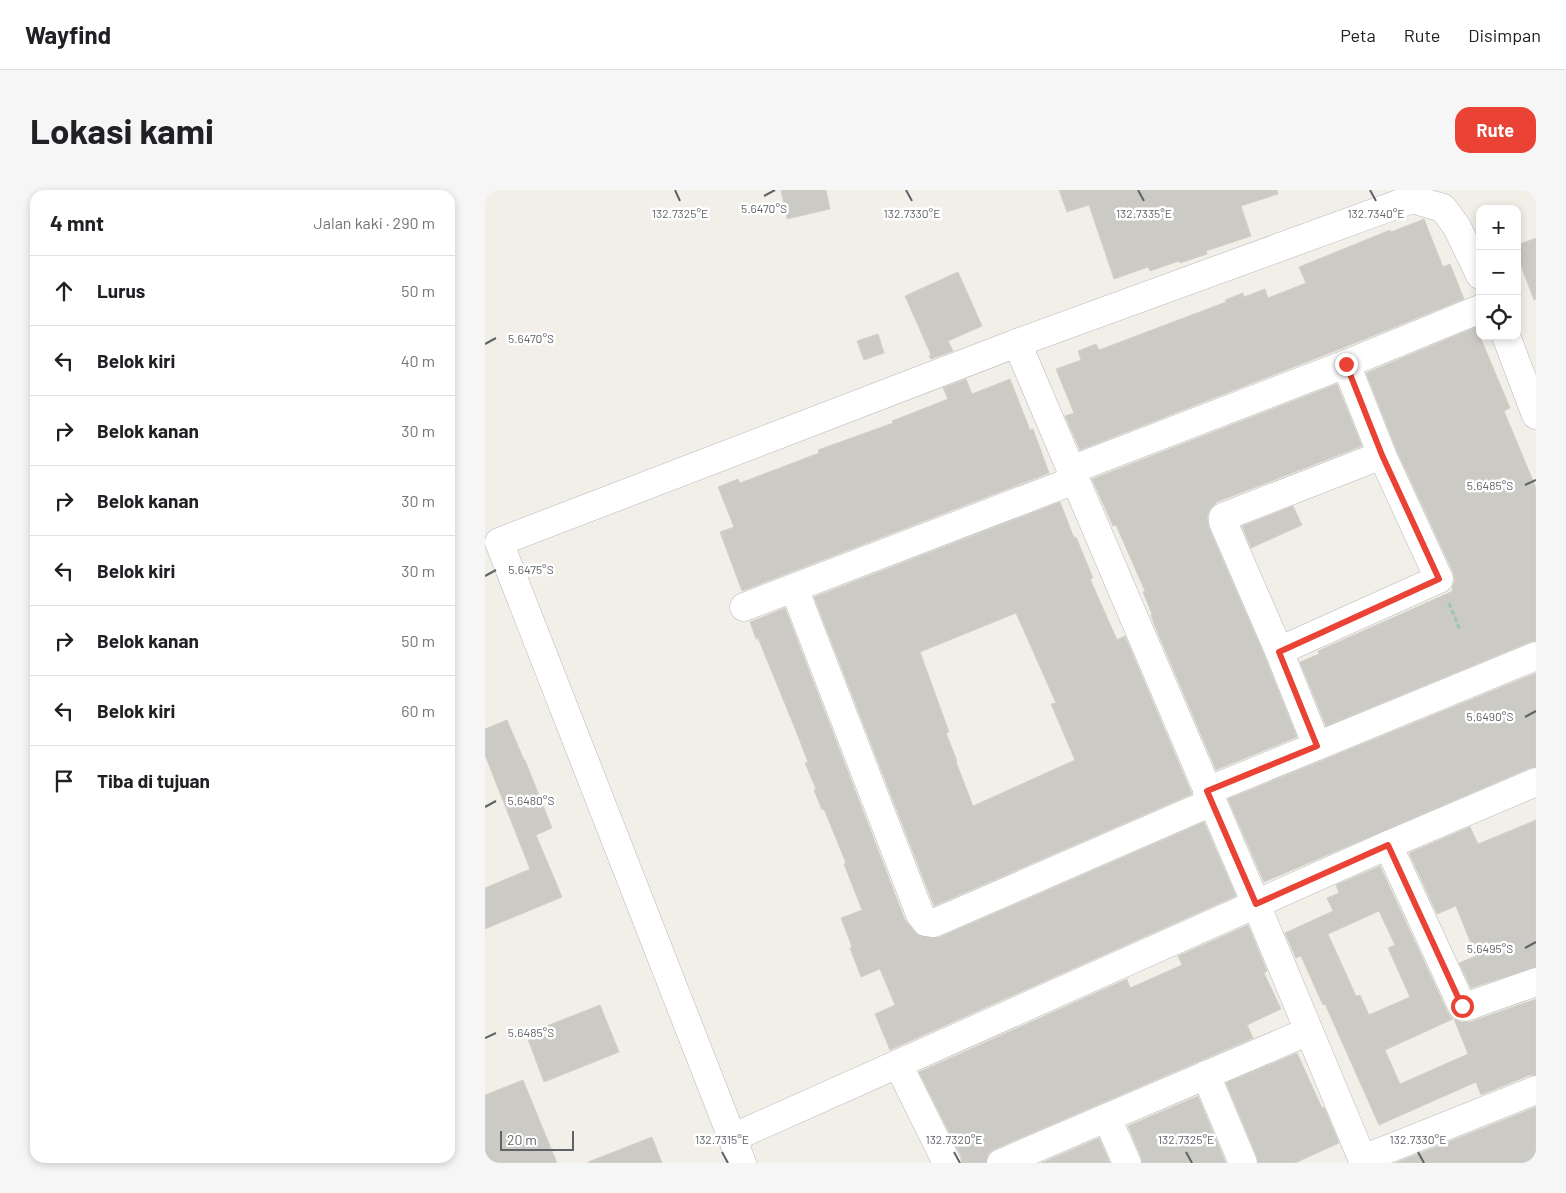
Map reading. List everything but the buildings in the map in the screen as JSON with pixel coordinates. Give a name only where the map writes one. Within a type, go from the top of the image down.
[{"type":"street","points":[[742,1163],[492,542],[1017,343],[1413,199],[1443,208],[1457,227],[1476,267]]},
{"type":"street","points":[[744,607],[1476,311]]},
{"type":"street","points":[[1508,340],[1536,415]]},
{"type":"street","points":[[1017,343],[1364,1161],[1536,1090]]},
{"type":"street","points":[[1279,652],[1439,579],[1382,455],[1346,364]]},
{"type":"street","points":[[1317,746],[1223,522],[1223,517],[1382,455]]},
{"type":"street","points":[[794,588],[920,914],[926,922],[934,923],[1317,746],[1536,656]]},
{"type":"street","points":[[732,1138],[1388,845],[1536,782]]},
{"type":"street","points":[[1388,845],[1462,1006],[1465,1007],[1536,982]]},
{"type":"street","points":[[1011,1161],[1309,1031]]},
{"type":"street","points":[[898,1064],[947,1163]]},
{"type":"street","points":[[1206,1075],[1243,1163]]},
{"type":"street","points":[[1107,1118],[1127,1163]]},
{"type":"route","points":[[1346,364],[1382,455],[1439,579],[1279,652],[1317,746],[1207,791],[1256,904],[1388,845],[1462,1006]]}]
